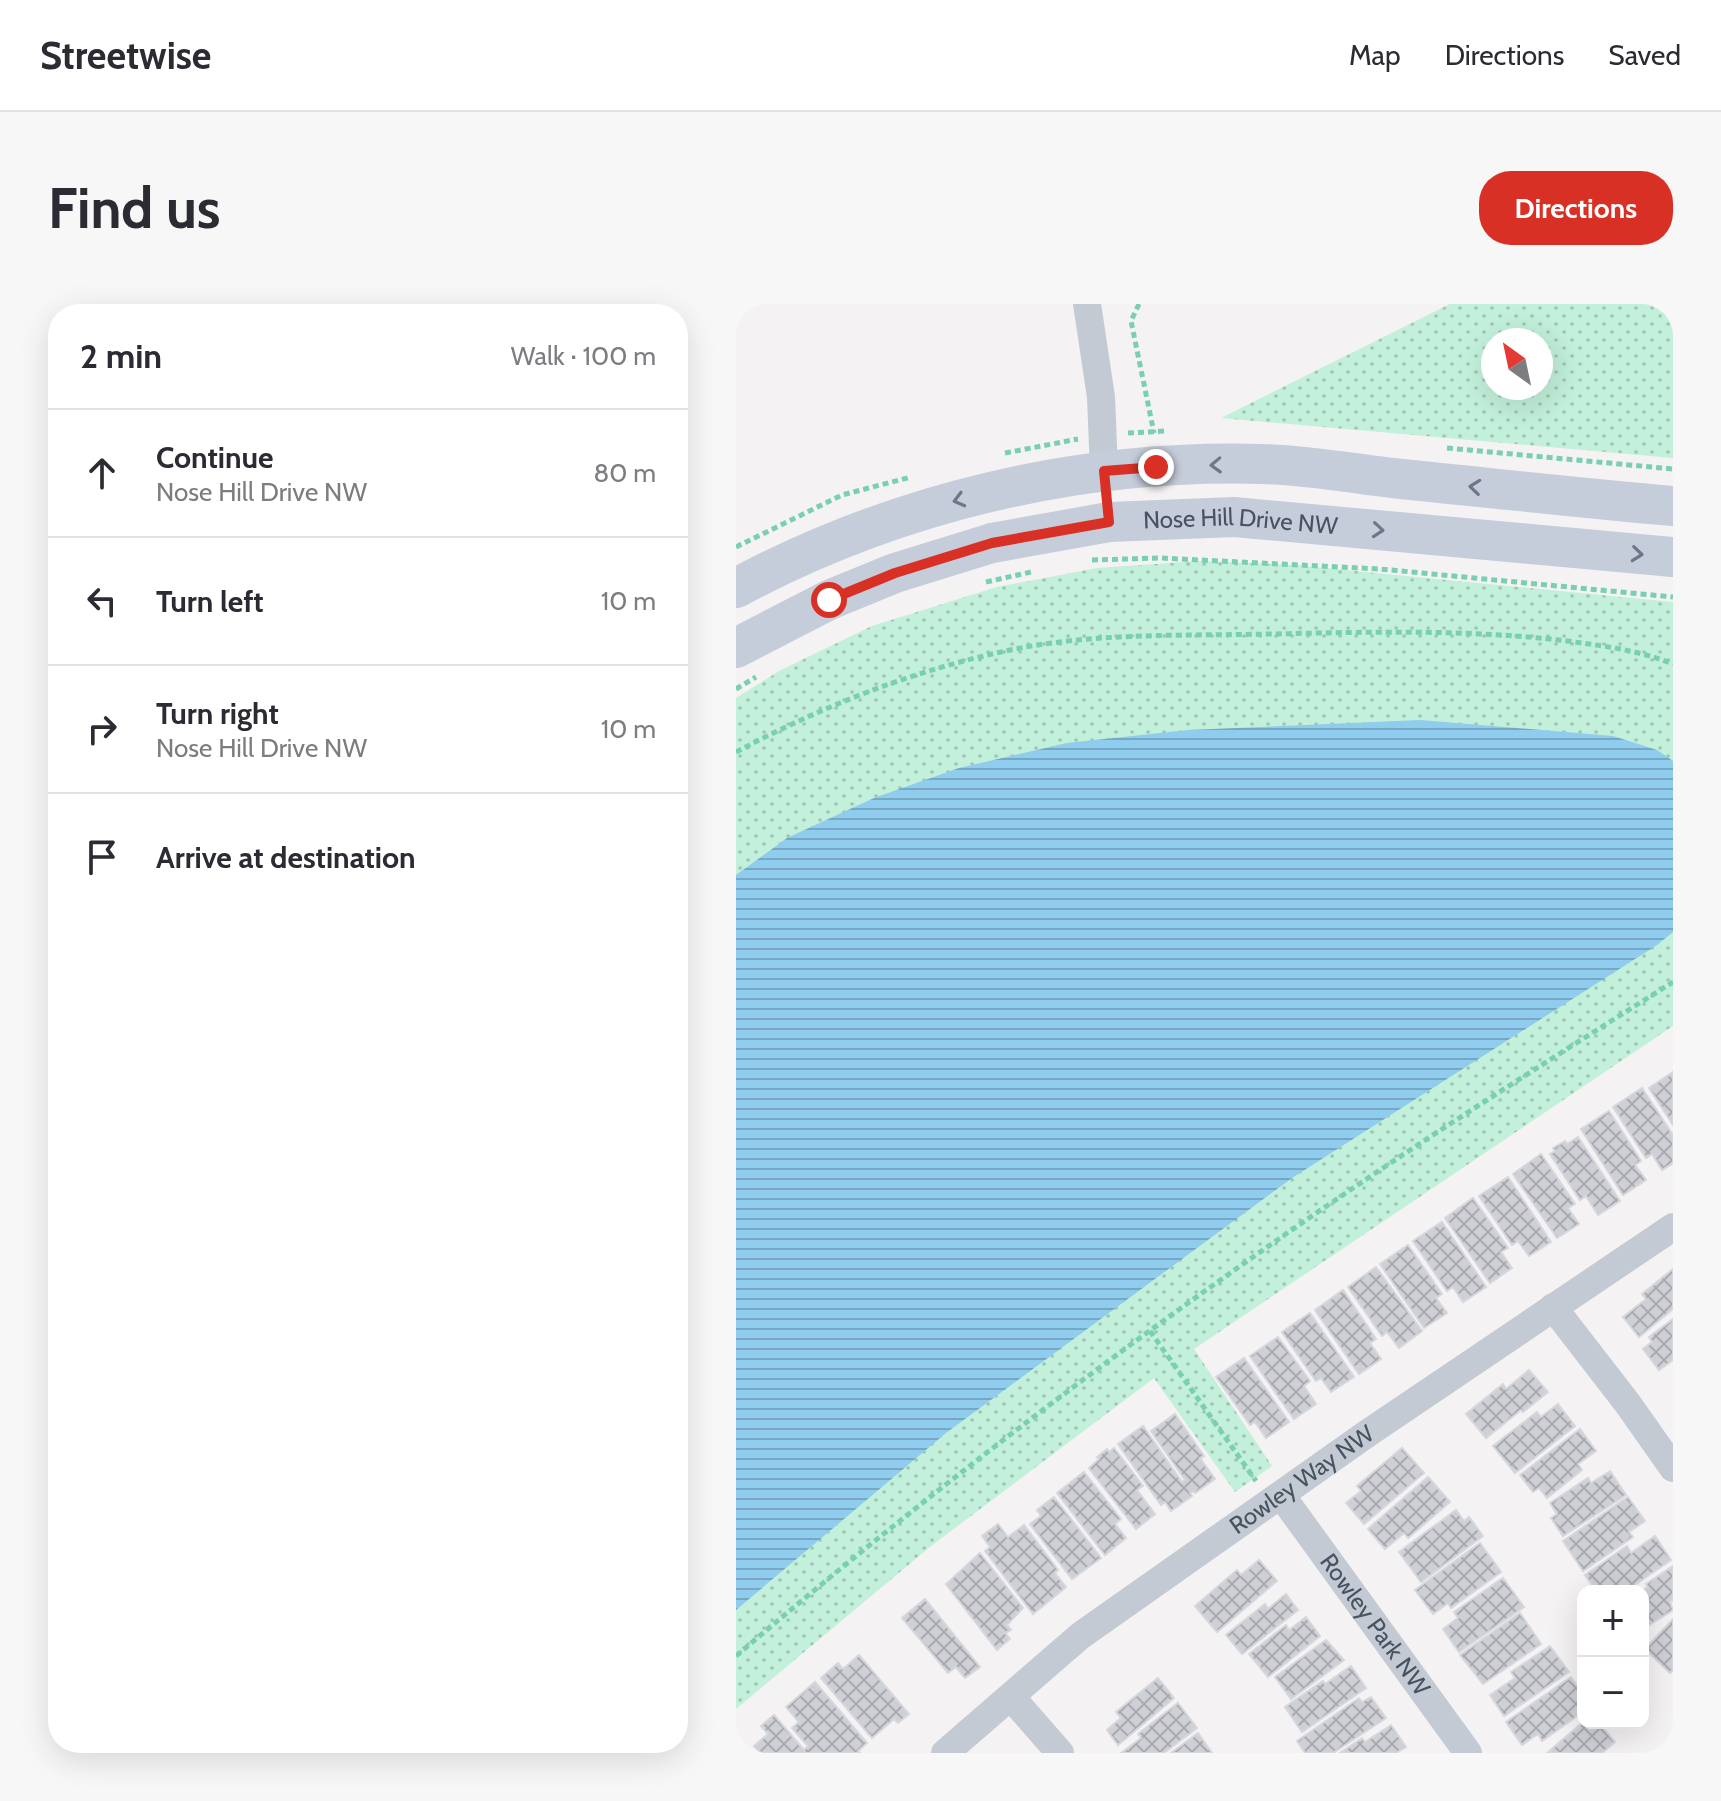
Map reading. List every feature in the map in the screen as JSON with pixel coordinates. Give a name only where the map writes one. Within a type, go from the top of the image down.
[{"type":"street","points":[[1087,304],[1101,397],[1109,522]]},
{"type":"street","points":[[736,588],[843,536],[904,515],[1009,487],[1104,471],[1263,464],[1673,506]]},
{"type":"street","name":"Nose Hill Drive NW","points":[[748,662],[829,600],[895,573],[992,543],[1109,522],[1234,517],[1673,557]]},
{"type":"street","name":"Rowley Way NW","points":[[945,1753],[1080,1636],[1673,1227]]},
{"type":"street","points":[[1553,1307],[1673,1468]]},
{"type":"street","name":"Rowley Park NW","points":[[1276,1498],[1468,1753]]},
{"type":"street","points":[[1011,1697],[1060,1753]]},
{"type":"path","points":[[1139,304],[1131,321],[1153,431]]},
{"type":"path","points":[[1078,563],[1160,558],[1380,569],[1673,597]]},
{"type":"path","points":[[977,584],[1032,572]]},
{"type":"path","points":[[736,752],[835,705],[961,661],[1042,643],[1094,638],[1389,632],[1516,635],[1624,648],[1673,664]]},
{"type":"path","points":[[736,689],[748,662]]},
{"type":"path","points":[[736,1656],[946,1485],[1272,1243],[1447,1125],[1673,982]]},
{"type":"path","points":[[1150,1331],[1276,1498]]},
{"type":"green space","points":[[1450,304],[1673,304],[1673,458],[1221,418]]},
{"type":"green space","points":[[1200,561],[1294,565],[1673,602],[1673,1026],[1194,1349],[1272,1466],[1235,1492],[1154,1378],[931,1546],[736,1709],[736,698],[781,670],[872,626],[997,587],[1097,568]]},
{"type":"water","points":[[1420,720],[1613,736],[1657,750],[1673,761],[1673,932],[1292,1178],[946,1433],[736,1610],[736,875],[787,838],[874,798],[959,768],[1067,743],[1188,730]]},
{"type":"building","points":[[1673,1072],[1673,1125],[1649,1088]]},
{"type":"building","points":[[1642,1088],[1673,1135],[1673,1163],[1662,1170],[1652,1154],[1646,1158],[1613,1107]]},
{"type":"building","points":[[1609,1111],[1641,1161],[1635,1165],[1646,1180],[1623,1195],[1581,1129]]},
{"type":"building","points":[[1578,1137],[1620,1201],[1598,1215],[1586,1196],[1580,1200],[1550,1154],[1555,1151],[1553,1148]]},
{"type":"building","points":[[1541,1154],[1575,1204],[1568,1208],[1579,1224],[1557,1238],[1513,1174]]},
{"type":"building","points":[[1508,1177],[1551,1242],[1529,1256],[1518,1241],[1512,1245],[1479,1196]]},
{"type":"building","points":[[1473,1198],[1508,1248],[1501,1252],[1512,1268],[1490,1283],[1445,1218]]},
{"type":"building","points":[[1442,1222],[1486,1287],[1463,1302],[1453,1287],[1447,1291],[1413,1241]]},
{"type":"building","points":[[1408,1245],[1442,1294],[1436,1298],[1447,1313],[1424,1328],[1380,1264]]},
{"type":"building","points":[[1376,1267],[1422,1331],[1399,1348],[1387,1332],[1382,1336],[1348,1287]]},
{"type":"building","points":[[1673,1269],[1673,1309],[1639,1337],[1623,1317],[1646,1299],[1642,1294]]},
{"type":"building","points":[[1343,1290],[1376,1339],[1370,1343],[1381,1359],[1359,1374],[1315,1310]]},
{"type":"building","points":[[1310,1313],[1354,1377],[1331,1392],[1321,1378],[1316,1381],[1282,1332]]},
{"type":"building","points":[[1673,1319],[1673,1360],[1659,1370],[1643,1349],[1652,1342],[1649,1337]]},
{"type":"building","points":[[1278,1337],[1310,1381],[1304,1386],[1316,1404],[1294,1419],[1250,1356]]},
{"type":"building","points":[[1244,1358],[1289,1422],[1266,1438],[1255,1422],[1250,1425],[1216,1377]]},
{"type":"building","points":[[1529,1370],[1548,1392],[1486,1438],[1466,1414],[1503,1384],[1506,1389]]},
{"type":"building","points":[[1558,1404],[1575,1426],[1515,1473],[1493,1446],[1537,1412],[1541,1417]]},
{"type":"building","points":[[1175,1414],[1204,1456],[1200,1458],[1215,1479],[1195,1493],[1190,1493],[1192,1496],[1171,1511],[1165,1502],[1161,1505],[1118,1444],[1143,1426],[1182,1482],[1185,1480],[1151,1431]]},
{"type":"building","points":[[1580,1429],[1596,1451],[1578,1464],[1582,1470],[1547,1498],[1539,1488],[1533,1492],[1520,1475]]},
{"type":"building","points":[[1114,1448],[1143,1486],[1137,1490],[1155,1514],[1136,1529],[1089,1468],[1107,1449],[1109,1452]]},
{"type":"building","points":[[1402,1448],[1424,1473],[1364,1524],[1346,1503],[1361,1491],[1357,1486]]},
{"type":"building","points":[[1610,1471],[1626,1495],[1563,1536],[1551,1518],[1557,1514],[1550,1503],[1588,1478],[1591,1483]]},
{"type":"building","points":[[1084,1472],[1121,1519],[1115,1524],[1126,1538],[1105,1555],[1057,1493]]},
{"type":"building","points":[[1428,1477],[1450,1502],[1408,1538],[1404,1533],[1385,1549],[1368,1529]]},
{"type":"building","points":[[1054,1497],[1101,1558],[1072,1579],[1030,1524],[1041,1516],[1037,1510]]},
{"type":"building","points":[[1628,1497],[1645,1521],[1629,1532],[1633,1537],[1583,1571],[1563,1541]]},
{"type":"building","points":[[1456,1510],[1464,1521],[1469,1517],[1483,1536],[1421,1582],[1399,1552]]},
{"type":"building","points":[[998,1524],[1008,1537],[1024,1525],[1058,1570],[1055,1573],[1066,1587],[1033,1614],[985,1551],[990,1547],[982,1536]]},
{"type":"building","points":[[1655,1536],[1671,1560],[1635,1585],[1592,1585],[1585,1575],[1627,1546],[1631,1553]]},
{"type":"building","points":[[1480,1543],[1501,1572],[1451,1608],[1448,1603],[1433,1614],[1415,1590]]},
{"type":"building","points":[[980,1553],[1023,1608],[1007,1625],[1011,1630],[1005,1633],[1010,1639],[997,1650],[946,1584]]},
{"type":"building","points":[[1259,1560],[1277,1581],[1217,1632],[1195,1606],[1237,1570],[1241,1575]]},
{"type":"building","points":[[1673,1566],[1673,1600],[1670,1602],[1673,1610],[1649,1625],[1649,1585],[1646,1584]]},
{"type":"building","points":[[1503,1578],[1524,1607],[1459,1652],[1443,1629],[1458,1618],[1454,1612]]},
{"type":"building","points":[[1286,1594],[1298,1610],[1242,1654],[1226,1635],[1265,1604],[1268,1609]]},
{"type":"building","points":[[925,1599],[980,1667],[965,1678],[956,1667],[948,1673],[902,1618]]},
{"type":"building","points":[[1520,1613],[1541,1644],[1483,1684],[1460,1655]]},
{"type":"building","points":[[1306,1617],[1320,1636],[1268,1677],[1249,1654],[1286,1625],[1289,1630]]},
{"type":"building","points":[[1673,1619],[1673,1670],[1670,1673],[1649,1653],[1649,1645]]},
{"type":"building","points":[[1326,1640],[1344,1660],[1291,1699],[1275,1677]]},
{"type":"building","points":[[1550,1646],[1569,1672],[1504,1716],[1490,1695],[1515,1678],[1511,1672]]},
{"type":"building","points":[[859,1655],[909,1714],[898,1723],[894,1719],[872,1738],[821,1678],[838,1663],[843,1669]]},
{"type":"building","points":[[1351,1666],[1366,1688],[1302,1732],[1285,1707]]},
{"type":"building","points":[[1571,1677],[1577,1686],[1577,1716],[1542,1741],[1538,1734],[1522,1745],[1506,1722]]},
{"type":"building","points":[[1158,1678],[1174,1698],[1118,1745],[1107,1730],[1121,1718],[1116,1712]]},
{"type":"building","points":[[815,1682],[867,1743],[858,1751],[860,1753],[761,1753],[754,1746],[768,1734],[761,1726],[774,1715],[804,1750],[808,1746],[792,1728],[799,1722],[786,1707]]},
{"type":"building","points":[[1371,1697],[1386,1718],[1333,1753],[1305,1753],[1297,1741],[1359,1698],[1362,1702]]},
{"type":"building","points":[[1178,1703],[1197,1728],[1164,1753],[1121,1753],[1141,1738],[1138,1734]]},
{"type":"building","points":[[1391,1725],[1406,1747],[1396,1753],[1340,1753],[1362,1738],[1365,1742]]},
{"type":"building","points":[[1577,1727],[1604,1729],[1615,1742],[1602,1753],[1547,1753]]},
{"type":"building","points":[[1198,1733],[1212,1753],[1171,1753]]},
{"type":"route","points":[[829,600],[895,573],[992,543],[1109,522],[1104,471],[1156,467]]}]
